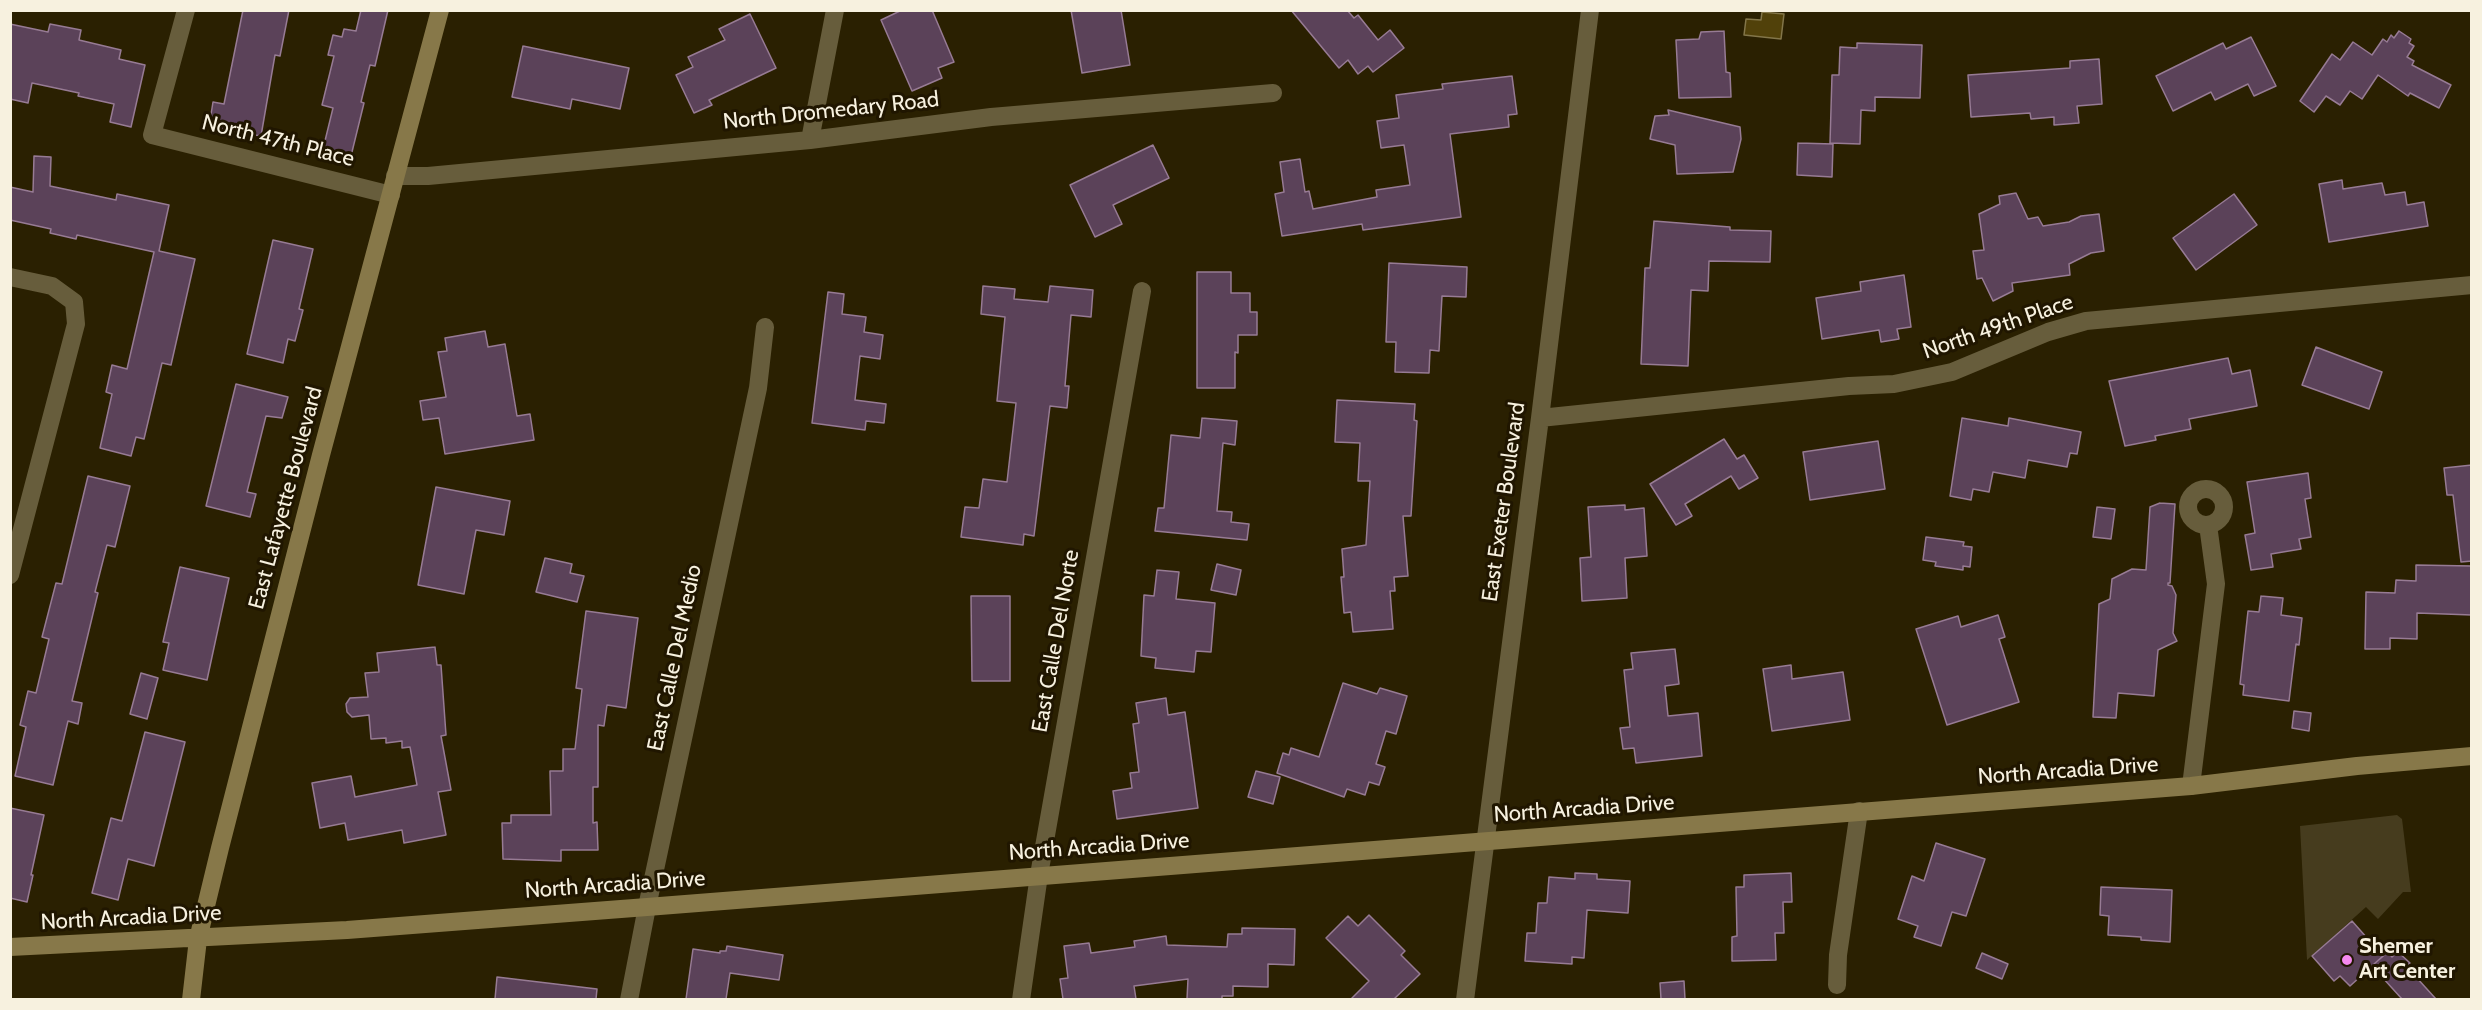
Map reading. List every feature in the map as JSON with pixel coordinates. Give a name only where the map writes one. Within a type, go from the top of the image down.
[{"type":"street","name":"East Lafayette Boulevard","points":[[191,999],[198,939],[321,454],[440,10]]},
{"type":"street","points":[[810,140],[835,10]]},
{"type":"street","name":"East Exeter Boulevard","points":[[1465,999],[1590,10]]},
{"type":"street","name":"North 47th Place","points":[[183,11],[152,135],[393,186]]},
{"type":"street","name":"North Dromedary Road","points":[[393,186],[428,176],[810,140],[991,117],[1273,93]]},
{"type":"street","points":[[10,277],[52,286],[74,302],[76,324],[10,575]]},
{"type":"street","name":"North 49th Place","points":[[1540,418],[1849,386],[1894,384],[1952,372],[2048,332],[2086,321],[2472,285]]},
{"type":"street","name":"East Calle Del Norte","points":[[1021,999],[1039,875],[1142,291]]},
{"type":"street","name":"East Calle Del Medio","points":[[629,999],[646,907],[758,388],[765,327]]},
{"type":"street","name":"North Arcadia Drive","points":[[2191,786],[2216,584],[2208,525]]},
{"type":"street","name":"North Arcadia Drive","points":[[10,947],[198,939],[646,907],[2191,786],[2356,766],[2472,756]]},
{"type":"street","points":[[1836,985],[1838,955],[1859,811]]},
{"type":"shaded area","points":[[1762,12],[1784,14],[1781,39],[1744,35],[1746,19],[1761,20]]},
{"type":"shaded area","points":[[2397,815],[2402,819],[2411,892],[2403,892],[2378,919],[2366,907],[2307,960],[2300,826]]},
{"type":"building","points":[[243,10],[289,10],[280,56],[275,55],[261,136],[209,127],[213,102],[224,104]]},
{"type":"building","points":[[361,10],[388,10],[375,66],[370,65],[361,102],[364,103],[351,156],[323,149],[333,108],[322,105],[334,56],[328,55],[333,35],[342,37],[344,29],[356,31]]},
{"type":"building","points":[[902,10],[932,10],[954,62],[938,68],[942,78],[912,91],[881,20]]},
{"type":"building","points":[[1071,10],[1121,10],[1130,65],[1082,73]]},
{"type":"building","points":[[1291,10],[1347,10],[1354,18],[1358,15],[1378,40],[1390,30],[1404,48],[1373,72],[1368,66],[1358,74],[1348,60],[1339,68]]},
{"type":"building","points":[[750,14],[776,68],[709,100],[712,105],[694,113],[676,75],[693,67],[688,57],[725,40],[719,29]]},
{"type":"building","points":[[10,24],[48,32],[50,24],[81,30],[79,40],[121,50],[119,59],[145,65],[131,127],[110,122],[114,104],[78,96],[79,93],[32,83],[28,103],[10,99]]},
{"type":"building","points":[[1724,31],[1726,72],[1730,73],[1731,97],[1679,98],[1676,40],[1699,39],[1701,32]]},
{"type":"building","points":[[2399,31],[2411,39],[2409,43],[2414,46],[2407,57],[2414,61],[2412,65],[2451,85],[2439,108],[2410,93],[2408,96],[2378,75],[2362,99],[2350,91],[2340,105],[2326,96],[2314,112],[2300,101],[2332,54],[2340,60],[2353,42],[2372,55],[2383,39],[2387,42],[2391,35],[2394,38]]},
{"type":"building","points":[[2251,37],[2276,86],[2254,96],[2248,84],[2215,100],[2211,92],[2173,111],[2156,76],[2223,43],[2226,49]]},
{"type":"building","points":[[1857,43],[1922,45],[1920,98],[1875,97],[1875,111],[1861,110],[1860,144],[1830,143],[1832,75],[1839,75],[1840,47],[1857,48]]},
{"type":"building","points":[[523,46],[629,68],[620,109],[572,99],[570,109],[512,97]]},
{"type":"building","points":[[2099,59],[2102,104],[2077,106],[2079,123],[2054,125],[2054,117],[2031,119],[2030,113],[1971,117],[1968,75],[2070,68],[2070,61]]},
{"type":"building","points":[[1512,76],[1517,114],[1508,115],[1509,127],[1450,134],[1461,217],[1363,230],[1362,224],[1282,236],[1275,194],[1284,192],[1280,162],[1300,159],[1305,192],[1309,191],[1313,209],[1377,197],[1376,190],[1410,185],[1404,145],[1381,148],[1377,121],[1399,118],[1396,95],[1443,89],[1442,84]]},
{"type":"building","points":[[1668,110],[1740,127],[1741,139],[1733,172],[1677,174],[1675,145],[1650,139],[1655,116],[1669,115]]},
{"type":"building","points":[[1798,143],[1833,144],[1832,177],[1797,175]]},
{"type":"building","points":[[1153,145],[1169,178],[1113,205],[1122,224],[1095,237],[1070,185]]},
{"type":"building","points":[[34,156],[51,157],[50,186],[116,200],[117,194],[169,205],[159,251],[195,259],[171,365],[162,363],[144,439],[136,437],[131,456],[100,448],[112,394],[106,392],[112,365],[127,369],[154,252],[77,235],[76,239],[50,233],[51,229],[10,220],[10,187],[33,192]]},
{"type":"building","points":[[2342,180],[2343,189],[2382,183],[2385,195],[2405,192],[2407,205],[2424,202],[2428,226],[2329,242],[2319,184]]},
{"type":"building","points":[[2016,193],[2028,219],[2038,217],[2043,226],[2069,222],[2081,216],[2099,214],[2104,251],[2091,253],[2069,264],[2070,275],[2012,283],[2013,291],[1993,301],[1982,278],[1977,279],[1973,251],[1984,250],[1979,214],[2000,204],[1999,196]]},
{"type":"building","points":[[2234,194],[2257,225],[2196,270],[2173,238]]},
{"type":"building","points":[[1654,221],[1730,227],[1730,230],[1771,231],[1770,262],[1709,261],[1708,291],[1691,290],[1688,366],[1641,364],[1645,268],[1650,268]]},
{"type":"building","points":[[273,240],[313,249],[299,309],[303,310],[295,341],[288,339],[283,363],[247,354]]},
{"type":"building","points":[[1389,263],[1467,267],[1466,297],[1442,296],[1439,351],[1430,350],[1429,373],[1395,372],[1396,342],[1386,342]]},
{"type":"building","points":[[1197,272],[1231,272],[1231,293],[1250,293],[1250,312],[1257,312],[1257,335],[1238,335],[1238,353],[1235,352],[1235,388],[1197,388]]},
{"type":"building","points":[[1904,275],[1911,327],[1897,329],[1899,339],[1881,342],[1879,330],[1822,339],[1816,298],[1861,291],[1860,282]]},
{"type":"building","points":[[983,286],[1015,289],[1014,299],[1048,302],[1050,286],[1093,290],[1091,317],[1071,315],[1065,386],[1069,386],[1067,408],[1050,406],[1034,536],[1024,534],[1023,545],[961,537],[965,507],[979,508],[983,479],[1007,482],[1016,403],[997,401],[1005,317],[981,314]]},
{"type":"building","points":[[828,292],[844,294],[842,314],[866,317],[864,332],[883,335],[880,359],[860,356],[855,400],[886,404],[884,423],[866,421],[865,430],[812,423]]},
{"type":"building","points":[[485,331],[488,347],[505,344],[517,416],[530,414],[534,440],[445,454],[439,418],[423,420],[420,401],[446,397],[438,352],[447,351],[445,338]]},
{"type":"building","points":[[2316,347],[2382,372],[2369,409],[2302,385]]},
{"type":"building","points":[[2228,358],[2232,374],[2250,370],[2257,406],[2189,419],[2191,429],[2155,436],[2156,440],[2125,446],[2109,381]]},
{"type":"building","points":[[236,384],[288,397],[282,418],[266,416],[247,492],[256,494],[250,517],[206,506]]},
{"type":"building","points":[[1337,400],[1415,404],[1414,420],[1417,421],[1411,516],[1403,516],[1408,576],[1394,577],[1395,591],[1390,591],[1393,629],[1353,632],[1351,612],[1344,613],[1341,577],[1344,577],[1342,549],[1366,545],[1370,481],[1358,481],[1360,443],[1335,442]]},
{"type":"building","points":[[1202,418],[1237,421],[1235,445],[1223,443],[1217,511],[1232,512],[1231,522],[1249,524],[1247,540],[1155,531],[1158,508],[1164,508],[1171,435],[1200,438]]},
{"type":"building","points":[[1962,418],[2008,426],[2009,418],[2081,432],[2077,454],[2070,453],[2067,467],[2028,460],[2025,478],[1993,472],[1989,492],[1973,489],[1971,500],[1950,496]]},
{"type":"building","points":[[1724,439],[1737,459],[1744,455],[1758,478],[1739,489],[1731,476],[1685,504],[1692,516],[1676,525],[1650,484]]},
{"type":"building","points":[[1878,441],[1885,489],[1810,500],[1803,452]]},
{"type":"building","points":[[2472,465],[2472,561],[2461,562],[2453,495],[2447,495],[2444,468]]},
{"type":"building","points":[[2308,473],[2311,498],[2305,499],[2311,537],[2299,539],[2301,549],[2271,554],[2273,567],[2251,570],[2245,535],[2255,533],[2247,482]]},
{"type":"building","points":[[88,476],[130,486],[115,547],[107,545],[95,592],[98,593],[72,701],[82,703],[78,724],[68,721],[53,785],[15,776],[26,727],[20,725],[28,691],[36,693],[49,639],[42,637],[56,583],[62,584]]},
{"type":"building","points":[[436,487],[510,501],[504,535],[476,530],[464,594],[418,585]]},
{"type":"building","points":[[2160,503],[2175,504],[2170,583],[2168,585],[2172,586],[2176,595],[2173,633],[2177,641],[2158,650],[2154,696],[2118,693],[2116,718],[2093,717],[2099,604],[2110,599],[2112,579],[2132,569],[2146,570],[2150,507]]},
{"type":"building","points":[[1625,505],[1625,510],[1644,508],[1647,556],[1625,558],[1627,598],[1582,601],[1580,558],[1591,557],[1588,507]]},
{"type":"building","points":[[2097,507],[2115,509],[2111,539],[2093,537]]},
{"type":"building","points":[[1926,537],[1964,542],[1963,546],[1972,547],[1970,567],[1963,566],[1963,570],[1935,566],[1936,562],[1923,560]]},
{"type":"building","points":[[545,558],[572,564],[570,573],[584,576],[577,602],[536,592]]},
{"type":"building","points":[[1217,564],[1241,570],[1236,595],[1211,590]]},
{"type":"building","points":[[2416,565],[2472,566],[2472,615],[2417,613],[2417,639],[2390,638],[2390,649],[2365,649],[2366,592],[2395,593],[2396,580],[2416,581]]},
{"type":"building","points":[[180,567],[229,578],[207,680],[163,670],[169,643],[163,642]]},
{"type":"building","points":[[1157,570],[1179,572],[1176,599],[1215,603],[1211,652],[1196,651],[1194,672],[1155,668],[1156,658],[1141,656],[1144,595],[1154,596]]},
{"type":"building","points":[[971,596],[1010,596],[1010,681],[972,681]]},
{"type":"building","points":[[2261,596],[2283,598],[2281,615],[2302,618],[2299,645],[2296,644],[2289,701],[2243,695],[2244,685],[2240,684],[2248,611],[2259,612]]},
{"type":"building","points":[[586,611],[638,618],[626,708],[607,705],[604,726],[598,725],[598,787],[593,787],[593,823],[597,822],[598,850],[561,850],[561,861],[503,859],[502,823],[511,823],[511,815],[551,815],[550,771],[563,771],[563,749],[575,749],[582,689],[576,688]]},
{"type":"building","points":[[1998,615],[2005,637],[1999,639],[2019,702],[1947,725],[1916,629],[1958,616],[1961,627]]},
{"type":"building","points":[[435,647],[437,665],[441,665],[446,735],[441,736],[451,790],[438,792],[446,835],[404,843],[402,830],[348,840],[345,823],[320,828],[312,783],[351,776],[355,797],[417,785],[410,747],[402,748],[402,741],[386,743],[386,738],[371,739],[369,715],[352,717],[347,712],[346,704],[350,698],[368,697],[365,673],[379,672],[377,653]]},
{"type":"building","points":[[1675,649],[1679,684],[1665,686],[1668,716],[1698,713],[1702,756],[1636,763],[1634,748],[1623,749],[1620,728],[1630,727],[1624,670],[1633,669],[1631,653]]},
{"type":"building","points":[[1791,665],[1792,679],[1843,672],[1850,720],[1772,731],[1763,669]]},
{"type":"building","points":[[141,673],[158,678],[147,719],[130,714]]},
{"type":"building","points":[[1343,683],[1377,694],[1380,688],[1407,696],[1396,734],[1386,731],[1376,764],[1385,767],[1379,785],[1369,782],[1365,795],[1347,789],[1344,797],[1277,773],[1283,753],[1289,755],[1291,748],[1319,757]]},
{"type":"building","points":[[1166,698],[1168,715],[1185,712],[1198,808],[1117,819],[1113,791],[1132,788],[1130,773],[1139,772],[1133,724],[1139,723],[1136,703]]},
{"type":"building","points":[[2294,711],[2311,713],[2309,731],[2292,728]]},
{"type":"building","points":[[145,732],[185,742],[154,866],[128,859],[118,900],[92,893],[111,818],[122,821]]},
{"type":"building","points":[[1256,771],[1280,777],[1273,804],[1248,797]]},
{"type":"building","points":[[10,808],[44,815],[27,902],[10,898]]},
{"type":"building","points":[[1936,843],[1985,859],[1966,916],[1952,912],[1941,946],[1914,937],[1918,926],[1898,919],[1912,876],[1924,881]]},
{"type":"building","points":[[1575,873],[1597,874],[1597,879],[1630,881],[1628,913],[1587,910],[1584,958],[1572,957],[1572,964],[1525,961],[1527,933],[1536,933],[1538,903],[1547,903],[1549,877],[1575,879]]},
{"type":"building","points":[[1791,873],[1792,902],[1783,902],[1784,933],[1775,933],[1776,960],[1732,961],[1732,937],[1737,936],[1736,887],[1744,887],[1744,875]]},
{"type":"building","points":[[2101,887],[2172,890],[2170,942],[2108,935],[2109,916],[2100,915]]},
{"type":"building","points":[[1369,915],[1405,951],[1401,955],[1420,974],[1394,999],[1351,999],[1369,981],[1326,938],[1348,916],[1358,926]]},
{"type":"building","name":"Shemer Art Center","points":[[2352,921],[2383,956],[2374,964],[2388,952],[2392,957],[2398,952],[2410,963],[2406,966],[2436,999],[2402,999],[2372,966],[2350,986],[2340,976],[2334,981],[2312,956]]},
{"type":"building","points":[[1242,928],[1295,929],[1294,965],[1268,964],[1268,987],[1233,986],[1233,996],[1222,996],[1222,999],[1187,999],[1188,979],[1134,986],[1136,999],[1063,999],[1060,979],[1068,978],[1064,946],[1089,943],[1091,953],[1135,947],[1134,941],[1166,936],[1167,945],[1227,947],[1228,934],[1242,934]]},
{"type":"building","points":[[727,946],[783,955],[779,980],[730,973],[726,999],[686,999],[693,949],[720,953],[720,951],[726,951]]},
{"type":"building","points":[[1982,953],[2008,964],[2002,979],[1976,968]]},
{"type":"building","points":[[497,977],[597,989],[596,999],[495,999]]},
{"type":"building","points":[[1684,981],[1685,999],[1661,999],[1660,983]]},
{"type":"place","name":"Shemer Art Center","points":[[2347,960]]}]
